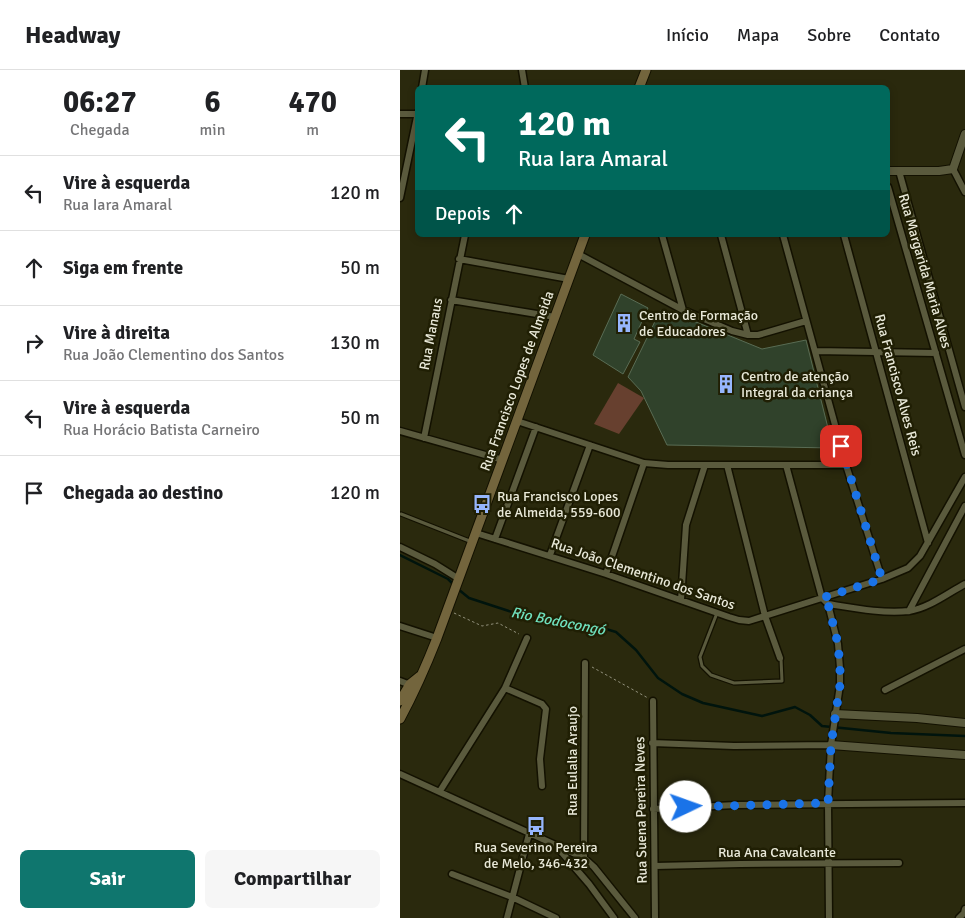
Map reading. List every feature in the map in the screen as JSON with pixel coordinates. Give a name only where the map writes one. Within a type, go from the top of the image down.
[{"type":"main road","points":[[640,85],[646,70]]},
{"type":"main road","name":"Rua Francisco Lopes de Almeida","points":[[400,701],[420,676],[437,638],[584,237]]},
{"type":"main road","name":"Rua Francisco Lopes de Almeida","points":[[400,719],[413,686]]},
{"type":"street","points":[[422,85],[425,70]]},
{"type":"street","points":[[522,70],[524,85]]},
{"type":"street","points":[[400,114],[415,113]]},
{"type":"street","points":[[400,198],[415,123]]},
{"type":"street","points":[[965,134],[954,169],[965,192]]},
{"type":"street","points":[[890,171],[954,169]]},
{"type":"street","name":"Rua Margarida Maria Alves","points":[[899,171],[965,407]]},
{"type":"street","name":"Rua Margarida Maria Alves","points":[[890,194],[965,455]]},
{"type":"street","name":"Rua Manaus","points":[[424,438],[464,237]]},
{"type":"street","points":[[663,237],[682,310]]},
{"type":"street","points":[[721,237],[748,335]]},
{"type":"street","points":[[784,237],[846,465],[882,579]]},
{"type":"street","name":"Rua Francisco Alves Reis","points":[[845,237],[928,543]]},
{"type":"street","points":[[578,254],[682,310],[732,331],[748,335],[758,335],[806,321]]},
{"type":"street","points":[[459,259],[569,279]]},
{"type":"street","points":[[451,300],[554,317]]},
{"type":"street","points":[[815,351],[936,353]]},
{"type":"street","points":[[517,421],[644,463],[846,465]]},
{"type":"street","points":[[495,538],[536,427]]},
{"type":"street","points":[[400,432],[503,460]]},
{"type":"street","points":[[550,555],[590,444]]},
{"type":"street","points":[[606,574],[644,463]]},
{"type":"street","points":[[681,600],[686,525],[705,465]]},
{"type":"street","points":[[726,465],[765,616],[780,658]]},
{"type":"street","points":[[786,465],[822,598],[828,604],[840,659],[840,685],[831,741],[828,803],[827,864],[829,918]]},
{"type":"street","name":"Rua João Clementino dos Santos","points":[[476,533],[550,555],[739,620],[749,620],[882,579],[914,564],[965,477]]},
{"type":"street","points":[[909,611],[965,506]]},
{"type":"street","points":[[400,548],[434,564],[457,583]]},
{"type":"street","points":[[828,604],[865,609],[909,611],[931,603],[965,584]]},
{"type":"street","points":[[400,626],[437,638]]},
{"type":"street","points":[[440,791],[505,688],[527,638]]},
{"type":"street","points":[[885,690],[965,649]]},
{"type":"street","name":"Rua Eulalia Araujo","points":[[584,858],[585,663]]},
{"type":"street","points":[[400,681],[413,686]]},
{"type":"street","points":[[505,688],[542,704],[547,712],[542,732],[540,759],[542,786]]},
{"type":"street","name":"Rua Suena Pereira Neves","points":[[653,701],[655,918]]},
{"type":"street","points":[[834,716],[917,718],[965,723]]},
{"type":"street","points":[[652,743],[734,746],[831,741],[965,755]]},
{"type":"street","points":[[400,774],[529,834],[575,852],[594,867],[635,918]]},
{"type":"street","points":[[653,809],[828,803],[965,803]]},
{"type":"street","points":[[507,918],[529,834]]},
{"type":"street","points":[[556,846],[589,884],[614,918]]},
{"type":"street","name":"Rua Ana Cavalcante","points":[[654,866],[899,863]]},
{"type":"street","points":[[452,874],[512,897],[556,918]]},
{"type":"street","points":[[958,918],[964,913],[965,909]]},
{"type":"lane","points":[[400,514],[472,542]]},
{"type":"lane","points":[[717,612],[700,657],[702,666],[711,675],[734,683],[782,681],[780,658]]},
{"type":"path","points":[[448,610],[482,626],[498,623],[527,638]]},
{"type":"path","points":[[585,663],[653,701]]},
{"type":"shaded area","points":[[618,383],[644,398],[619,434],[594,424]]},
{"type":"building","name":"Centro de Formação de Educadores","points":[[621,294],[648,308],[634,339],[640,342],[623,374],[593,355]]},
{"type":"building","name":"Centro de atenção Integral da criança","points":[[660,311],[691,320],[762,349],[806,340],[833,448],[667,445],[641,391],[628,377]]},
{"type":"waterway","name":"Rio Bodocongó","points":[[400,555],[448,579],[454,585]]},
{"type":"waterway","name":"Rio Bodocongó","points":[[458,589],[469,598],[527,617],[567,624],[596,626],[616,632],[636,650],[658,678],[682,694],[703,703],[762,716],[795,707],[810,715],[822,726],[891,733],[965,736]]},
{"type":"place","name":"Centro de Formação de Educadores","points":[[624,323]]},
{"type":"place","name":"Centro de atenção Integral da criança","points":[[726,384]]},
{"type":"place","name":"Rua Francisco Lopes de Almeida, 559-600","points":[[482,504]]},
{"type":"place","name":"Rua Severino Pereira de Melo, 346-432","points":[[536,826]]},
{"type":"route","points":[[686,807],[828,803],[831,745],[840,685],[840,659],[828,604],[822,598],[882,579],[841,446]]}]
